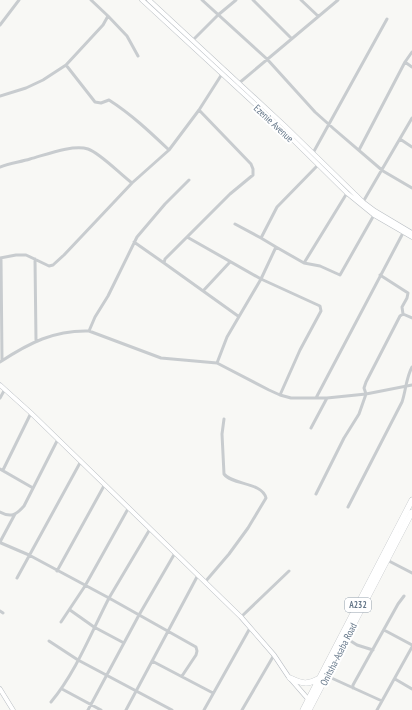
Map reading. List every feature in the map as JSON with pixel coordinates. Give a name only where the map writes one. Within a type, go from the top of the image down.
[{"type":"highway","name":"A232","points":[[303,710],[412,500]]},
{"type":"highway","name":"Onitsha-Asaba Road","points":[[309,710],[412,512]]},
{"type":"highway","points":[[290,678],[303,684],[313,682],[320,678]]},
{"type":"street","points":[[0,25],[19,0]]},
{"type":"street","points":[[91,0],[127,36],[138,56]]},
{"type":"street","name":"Ezenie Avenue","points":[[142,0],[192,41],[238,84],[300,144],[318,166],[347,194],[374,215],[412,237]]},
{"type":"street","name":"Ezenie Avenue","points":[[149,0],[222,74],[282,129],[313,153],[363,202],[412,233]]},
{"type":"street","points":[[202,0],[267,59],[315,112],[383,170],[412,188]]},
{"type":"street","points":[[192,41],[218,15],[236,0]]},
{"type":"street","points":[[253,0],[291,38]]},
{"type":"street","points":[[301,0],[318,16]]},
{"type":"street","points":[[238,84],[338,0]]},
{"type":"street","points":[[0,96],[26,88],[43,80],[66,65],[103,25],[108,16]]},
{"type":"street","points":[[313,153],[387,19]]},
{"type":"street","points":[[358,150],[405,62],[412,52]]},
{"type":"street","points":[[405,62],[412,67]]},
{"type":"street","points":[[66,65],[95,102],[101,103],[109,100],[120,107],[169,150]]},
{"type":"street","points":[[1,361],[0,258],[26,255],[46,266],[53,265],[132,183],[169,150],[199,110],[222,74]]},
{"type":"street","points":[[164,263],[165,259],[230,194],[252,177],[254,172],[251,164],[199,110]]},
{"type":"street","points":[[363,202],[412,118]]},
{"type":"street","points":[[400,139],[412,147]]},
{"type":"street","points":[[0,166],[67,149],[87,149],[95,153],[132,183]]},
{"type":"street","points":[[261,238],[277,207],[318,166]]},
{"type":"street","points":[[89,331],[95,316],[108,296],[134,242],[151,220],[189,180]]},
{"type":"street","points":[[304,263],[347,194]]},
{"type":"street","points":[[235,224],[304,263],[320,266],[341,275],[374,215]]},
{"type":"street","points":[[316,398],[403,233]]},
{"type":"street","points":[[188,237],[261,279],[320,306],[321,312],[300,350],[280,395]]},
{"type":"street","points":[[134,242],[238,316]]},
{"type":"street","points":[[217,363],[227,337],[261,279],[276,247]]},
{"type":"street","points":[[34,259],[36,341]]},
{"type":"street","points":[[202,291],[230,262]]},
{"type":"street","points":[[380,275],[408,293],[402,307],[403,314]]},
{"type":"street","points":[[403,314],[412,318]]},
{"type":"street","points":[[316,494],[344,438],[359,414],[366,394],[364,388],[366,382],[400,316],[403,314]]},
{"type":"street","points":[[1,361],[36,341],[63,333],[89,331],[161,358],[217,363],[280,395],[292,398],[327,398],[366,394],[412,385]]},
{"type":"street","points":[[348,507],[402,402],[407,378],[412,367]]},
{"type":"street","points":[[0,386],[31,413],[129,507],[241,618],[274,655],[290,678],[308,699]]},
{"type":"street","points":[[0,398],[5,389]]},
{"type":"street","points":[[311,428],[327,398]]},
{"type":"street","points":[[31,413],[1,470],[33,488]]},
{"type":"street","points":[[205,582],[229,554],[248,528],[266,498],[262,492],[252,486],[228,478],[224,474],[222,434],[224,420]]},
{"type":"street","points":[[58,439],[24,506],[15,514],[0,542],[29,555],[196,647],[196,655],[182,676]]},
{"type":"street","points":[[17,578],[81,461]]},
{"type":"street","points":[[58,571],[105,484]]},
{"type":"street","points":[[61,622],[85,586],[129,507]]},
{"type":"street","points":[[0,512],[10,515],[15,514]]},
{"type":"street","points":[[51,702],[62,689],[109,598],[150,529]]},
{"type":"street","points":[[88,710],[139,615],[175,553]]},
{"type":"street","points":[[387,560],[412,573]]},
{"type":"street","points":[[241,618],[289,571]]},
{"type":"street","points":[[126,710],[169,632],[198,575]]},
{"type":"street","points":[[353,688],[353,685],[398,604],[404,596]]},
{"type":"street","points":[[70,610],[94,628],[124,643]]},
{"type":"street","points":[[204,710],[250,628]]},
{"type":"street","points":[[377,710],[412,646],[384,630]]},
{"type":"street","points":[[346,638],[357,645],[373,650]]},
{"type":"street","points":[[49,641],[78,660],[172,710]]},
{"type":"street","points":[[242,710],[274,655]]},
{"type":"street","points":[[152,661],[213,693]]},
{"type":"street","points":[[326,676],[382,701]]},
{"type":"street","points":[[395,679],[412,689]]},
{"type":"street","points":[[0,689],[13,710]]},
{"type":"street","points":[[62,689],[101,710]]}]
